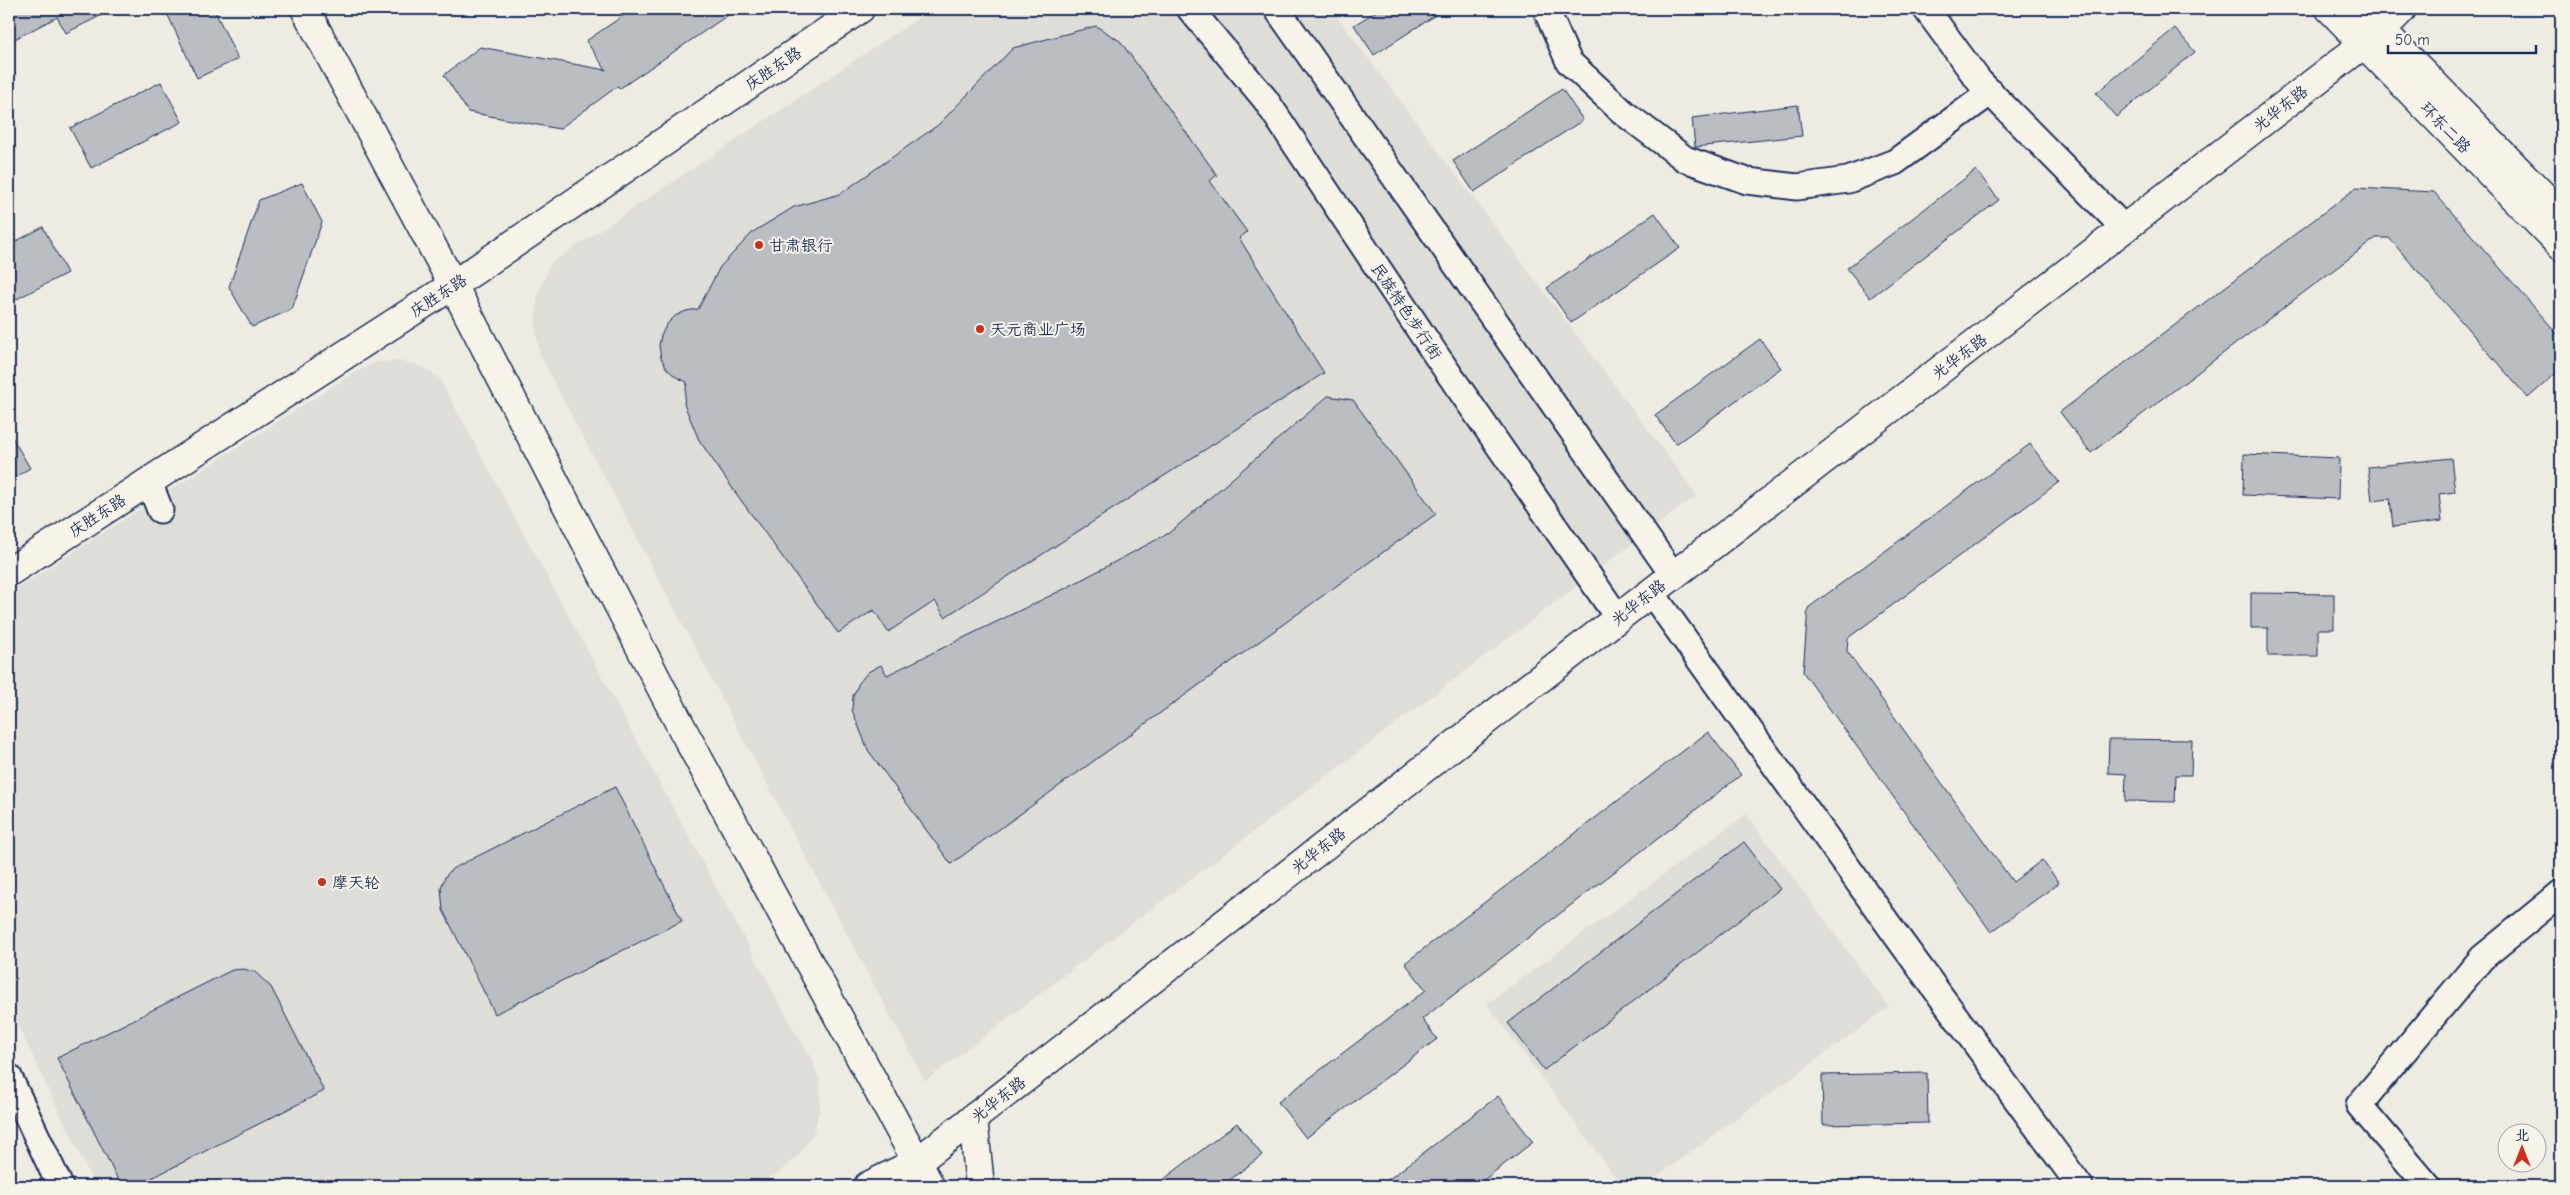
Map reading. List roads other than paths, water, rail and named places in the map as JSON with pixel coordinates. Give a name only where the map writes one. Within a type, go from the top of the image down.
[{"type":"main road","points":[[305,9],[454,285],[680,724],[930,1186]]},
{"type":"main road","name":"庆胜东路","points":[[9,572],[454,285],[860,9]]},
{"type":"main road","name":"环东二路","points":[[2330,9],[2373,37],[2561,214]]},
{"type":"main road","name":"环东二路","points":[[2361,9],[2373,37],[2561,246]]},
{"type":"main road","name":"光华东路","points":[[868,1186],[916,1162],[1673,575],[2373,37],[2402,9]]},
{"type":"main road","points":[[973,1118],[980,1186]]},
{"type":"street","name":"民族特色步行街","points":[[1190,9],[1265,99],[1431,347],[1618,618]]},
{"type":"street","points":[[1277,9],[1673,575]]},
{"type":"street","points":[[1546,9],[1569,62],[1624,113],[1685,159],[1747,181],[1797,187],[1848,180],[1895,162],[1990,92]]},
{"type":"street","points":[[1926,9],[1979,81],[2125,229]]},
{"type":"street","points":[[149,482],[160,510]]},
{"type":"street","points":[[1651,592],[1901,942],[2080,1186]]},
{"type":"street","points":[[2428,1186],[2359,1105],[2482,958],[2561,893]]},
{"type":"street","points":[[9,1077],[60,1186]]},
{"type":"place","name":"甘肃银行","points":[[759,245]]},
{"type":"place","name":"天元商业广场","points":[[980,329]]},
{"type":"place","name":"摩天轮","points":[[322,882]]}]
